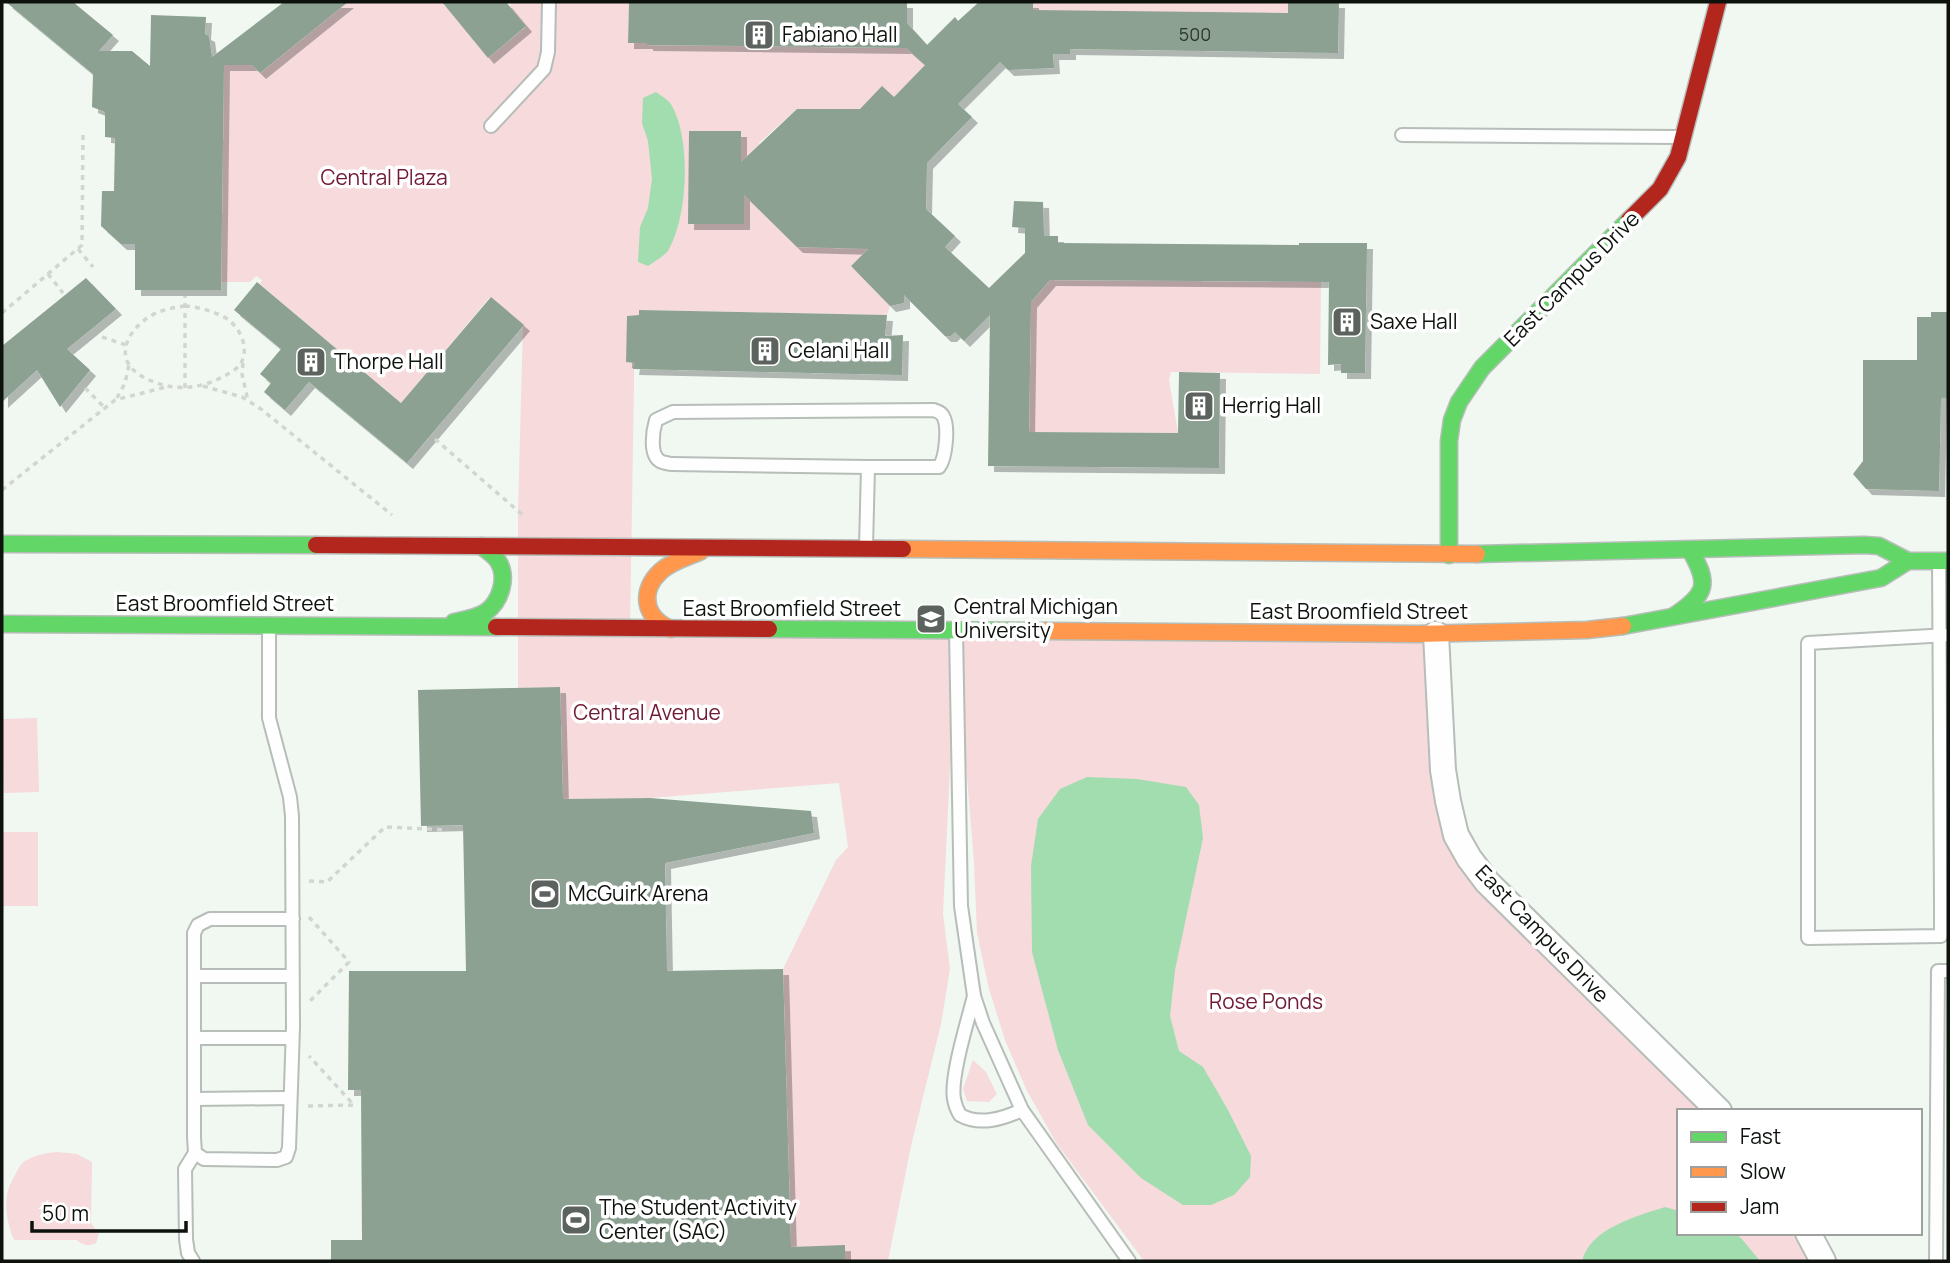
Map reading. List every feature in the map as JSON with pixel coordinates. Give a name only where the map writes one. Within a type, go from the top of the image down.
[{"type":"main road","name":"East Campus Drive","points":[[1450,555],[1450,426],[1458,401],[1482,368],[1660,190],[1678,157],[1717,2]]},
{"type":"main road","points":[[2,544],[1450,555],[1864,545],[1879,546],[1908,561],[1944,561]]},
{"type":"main road","points":[[431,627],[481,615],[488,611],[499,596],[502,579],[499,564],[496,558],[481,547]]},
{"type":"main road","points":[[671,629],[660,625],[652,617],[648,600],[651,584],[667,566],[706,548]]},
{"type":"main road","points":[[1671,617],[1695,603],[1703,592],[1701,569],[1689,551]]},
{"type":"main road","name":"East Broomfield Street","points":[[2,624],[1436,634],[1587,630],[1881,578],[1908,561]]},
{"type":"street","name":"East Campus Drive","points":[[1436,634],[1443,770],[1457,835],[1469,858],[1487,881],[1717,1109]]},
{"type":"street","points":[[1809,1235],[1823,1261]]},
{"type":"lane","points":[[491,126],[544,69],[548,52],[549,2]]},
{"type":"lane","points":[[1402,135],[1684,137]]},
{"type":"lane","points":[[934,410],[942,414],[945,455],[939,467],[867,467],[660,462],[656,457],[654,428],[656,420],[673,412],[934,410]]},
{"type":"lane","points":[[866,549],[867,467]]},
{"type":"lane","points":[[1944,561],[1945,901],[1941,936],[1808,938],[1808,643],[1944,635]]},
{"type":"lane","points":[[195,1153],[204,1159],[277,1160],[286,1157],[289,1148],[292,816],[290,797],[269,718],[269,625]]},
{"type":"lane","points":[[956,631],[961,906],[974,996],[1022,1110],[1129,1261]]},
{"type":"lane","points":[[193,1261],[188,1254],[186,1239],[185,1169],[195,1153],[194,933],[198,925],[210,919],[293,919]]},
{"type":"lane","points":[[1936,1261],[1938,971],[1948,971]]},
{"type":"lane","points":[[194,976],[292,976]]},
{"type":"lane","points":[[974,996],[953,1090],[954,1102],[960,1115],[976,1121],[1022,1110]]},
{"type":"lane","points":[[194,1038],[292,1038]]},
{"type":"lane","points":[[194,1099],[290,1098]]},
{"type":"path","points":[[2,313],[82,245],[83,135]]},
{"type":"path","points":[[78,249],[93,267]]},
{"type":"path","points":[[48,274],[63,293]]},
{"type":"path","points":[[185,296],[185,388]]},
{"type":"path","points":[[167,387],[142,377],[129,365],[126,360],[126,345],[132,333],[145,319],[158,312],[185,306],[199,307],[228,319],[243,340],[245,352],[242,374],[248,401]]},
{"type":"path","points":[[102,337],[126,345]]},
{"type":"path","points":[[115,400],[167,387],[201,386],[220,378],[243,363]]},
{"type":"path","points":[[2,490],[120,396],[129,365]]},
{"type":"path","points":[[201,386],[248,401],[392,515]]},
{"type":"path","points":[[85,388],[104,407]]},
{"type":"path","points":[[435,439],[525,517]]},
{"type":"path","points":[[309,881],[327,882],[385,827],[447,830]]},
{"type":"path","points":[[309,917],[349,962],[309,1003]]},
{"type":"path","points":[[308,1054],[354,1105],[308,1106]]},
{"type":"green space","points":[[348,2],[442,2],[488,57],[526,27],[510,7],[511,2],[629,2],[628,42],[647,45],[889,48],[890,28],[925,65],[894,97],[860,109],[797,109],[759,143],[757,167],[741,167],[741,131],[689,131],[693,224],[744,224],[744,187],[861,244],[867,250],[851,266],[890,306],[887,315],[640,310],[639,315],[628,316],[626,362],[634,363],[630,627],[1436,634],[1457,835],[1716,1109],[1677,1109],[1677,1235],[1809,1235],[1823,1261],[1144,1261],[1057,1144],[1027,1091],[1005,1040],[989,989],[977,933],[956,641],[943,914],[950,969],[941,1024],[911,1146],[888,1261],[789,1261],[791,1247],[783,969],[836,860],[848,847],[839,783],[650,798],[563,799],[560,687],[518,688],[518,510],[523,325],[490,297],[401,403],[260,284],[262,280],[256,276],[250,282],[221,282],[224,65],[252,65],[260,73]]},
{"type":"green space","points":[[1033,2],[1288,2],[1288,13],[1033,12]]},
{"type":"green space","points":[[1050,280],[1321,282],[1320,374],[1171,372],[1169,380],[1178,433],[1029,432],[1031,302]]},
{"type":"green space","points":[[37,718],[39,792],[4,793],[2,719]]},
{"type":"green space","points":[[3,832],[38,832],[38,906],[3,906]]},
{"type":"green space","points":[[973,1060],[986,1072],[997,1094],[989,1102],[967,1101],[963,1089]]},
{"type":"green space","points":[[57,1152],[77,1154],[92,1162],[91,1223],[99,1234],[96,1243],[86,1245],[77,1240],[14,1240],[6,1207],[11,1183],[25,1161]]},
{"type":"shaded area","points":[[656,92],[671,104],[678,121],[685,177],[675,234],[667,252],[648,266],[638,262],[640,227],[648,208],[652,179],[648,141],[642,123],[643,98]]},
{"type":"shaded area","points":[[1087,777],[1137,779],[1186,787],[1199,805],[1203,838],[1175,970],[1170,1016],[1179,1051],[1203,1067],[1251,1156],[1250,1177],[1234,1195],[1211,1205],[1183,1205],[1141,1178],[1088,1125],[1058,1050],[1032,952],[1031,866],[1038,819],[1060,789]]},
{"type":"shaded area","points":[[1665,1207],[1677,1210],[1677,1235],[1736,1235],[1760,1261],[1582,1261],[1595,1240],[1604,1232]]},
{"type":"building","points":[[6,2],[73,2],[113,35],[99,51],[132,51],[150,66],[151,15],[206,17],[205,34],[209,36],[212,57],[284,2],[348,2],[260,73],[252,65],[224,65],[221,290],[135,290],[135,244],[121,244],[101,226],[102,191],[114,191],[115,138],[105,137],[105,112],[92,107],[93,74]]},
{"type":"building","points":[[442,2],[506,2],[526,26],[488,58]]},
{"type":"building","points":[[629,2],[907,2],[907,23],[927,45],[955,17],[958,21],[979,2],[1033,2],[1033,10],[1288,13],[1288,2],[1339,2],[1338,53],[1070,49],[1070,54],[1053,54],[1054,68],[1008,70],[1000,62],[958,104],[972,117],[927,163],[926,209],[955,236],[945,247],[989,288],[1025,253],[1025,228],[1012,227],[1014,201],[1043,202],[1044,236],[1058,236],[1058,243],[1367,243],[1365,373],[1341,373],[1341,364],[1328,365],[1329,282],[1050,280],[1031,302],[1029,432],[1178,433],[1179,372],[1220,373],[1219,468],[988,466],[990,315],[964,341],[955,332],[951,336],[945,336],[904,295],[904,303],[890,306],[851,266],[868,249],[797,247],[744,195],[744,224],[688,224],[689,131],[741,131],[741,162],[797,109],[860,109],[882,86],[894,97],[925,65],[906,48],[628,43]]},
{"type":"building","points":[[86,278],[116,309],[67,349],[90,370],[60,407],[37,370],[2,402],[2,346]]},
{"type":"building","name":"Thorpe Hall","points":[[257,282],[401,403],[491,297],[524,325],[407,463],[309,382],[285,410],[264,392],[271,383],[260,374],[281,349],[234,310]]},
{"type":"building","name":"Celani Hall","points":[[639,310],[887,315],[885,336],[903,335],[902,375],[633,369],[634,363],[626,362],[627,316],[639,315]]},
{"type":"building","points":[[1931,312],[1948,312],[1948,398],[1941,398],[1939,491],[1866,489],[1853,474],[1863,461],[1863,360],[1917,360],[1917,317],[1931,317]]},
{"type":"building","points":[[560,687],[563,799],[650,798],[811,811],[814,833],[665,863],[667,971],[783,969],[791,1247],[845,1245],[845,1261],[331,1261],[331,1240],[362,1240],[361,1090],[348,1090],[349,971],[466,971],[463,825],[421,826],[418,690]]},
{"type":"traffic: fast","points":[[1449,555],[1449,441],[1452,420],[1459,402],[1482,368],[1629,220]]},
{"type":"traffic: fast","points":[[2,544],[316,545]]},
{"type":"traffic: fast","points":[[1477,554],[1864,545],[1879,546],[1908,561],[1948,561]]},
{"type":"traffic: fast","points":[[454,622],[486,612],[499,595],[503,581],[501,567],[481,546]]},
{"type":"traffic: fast","points":[[1674,616],[1693,601],[1702,588],[1701,572],[1690,550]]},
{"type":"traffic: fast","points":[[1623,626],[1881,578],[1908,561]]},
{"type":"traffic: fast","points":[[2,624],[496,627]]},
{"type":"traffic: fast","points":[[769,629],[1045,631]]},
{"type":"traffic: slow","points":[[903,549],[1477,554]]},
{"type":"traffic: slow","points":[[671,629],[650,611],[647,595],[649,587],[665,568],[701,551]]},
{"type":"traffic: slow","points":[[1045,631],[1416,634],[1587,630],[1623,626]]},
{"type":"traffic: jam","points":[[1629,220],[1660,189],[1678,157],[1718,2]]},
{"type":"traffic: jam","points":[[316,545],[903,549]]},
{"type":"traffic: jam","points":[[496,627],[769,629]]},
{"type":"place","name":"Fabiano Hall","points":[[759,35]]},
{"type":"place","name":"Saxe Hall","points":[[1347,322]]},
{"type":"place","name":"Celani Hall","points":[[765,351]]},
{"type":"place","name":"Thorpe Hall","points":[[311,362]]},
{"type":"place","name":"Herrig Hall","points":[[1199,406]]},
{"type":"place","name":"Central Michigan University","points":[[931,619]]},
{"type":"place","name":"McGuirk Arena","points":[[545,894]]},
{"type":"place","name":"The Student Activity Center (SAC)","points":[[576,1220]]},
{"type":"park label","name":"Central Plaza","points":[[384,178]]},
{"type":"park label","name":"Central Avenue","points":[[647,713]]},
{"type":"park label","name":"Rose Ponds","points":[[1266,1002]]}]
